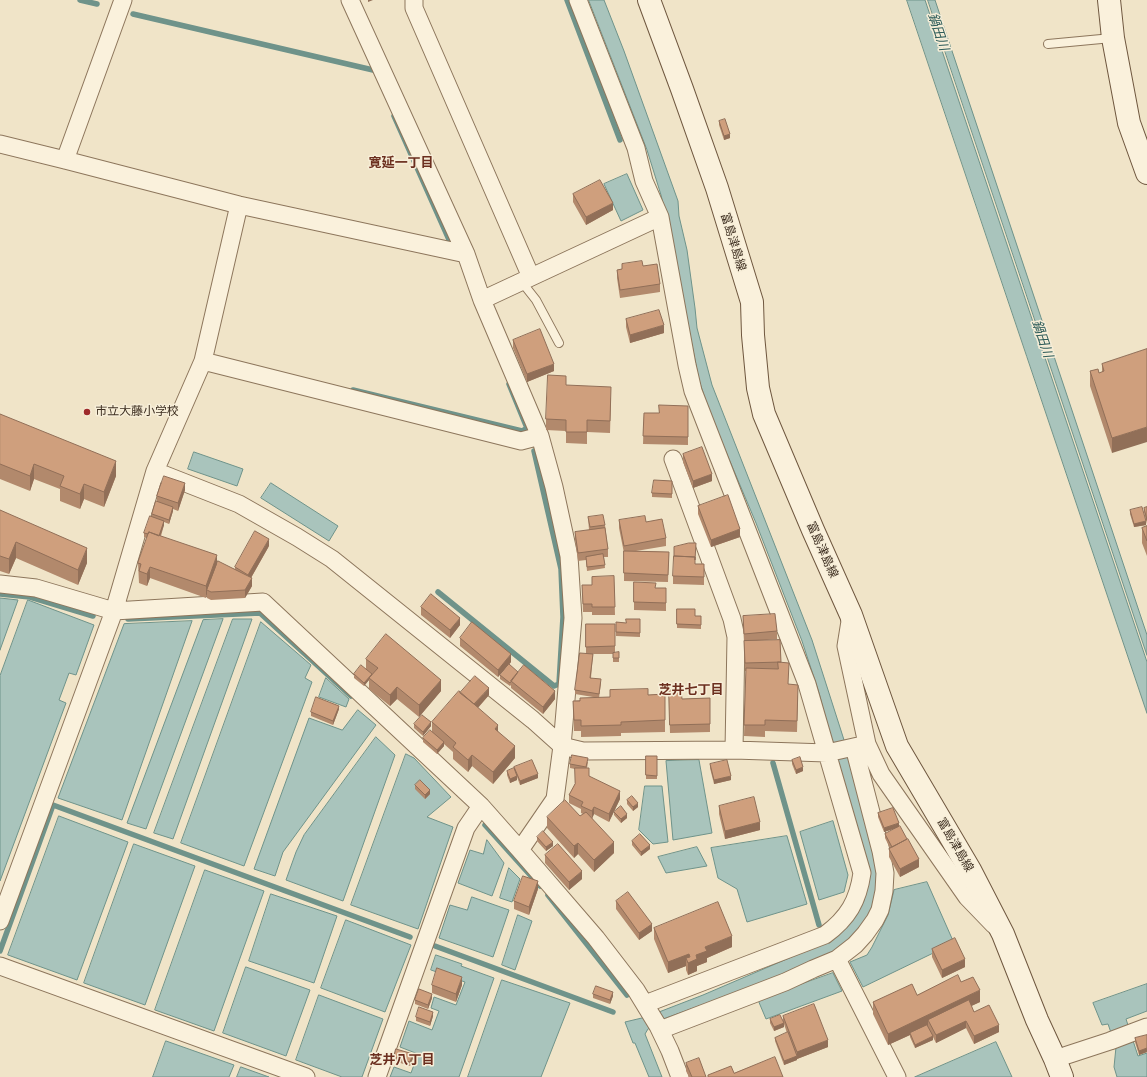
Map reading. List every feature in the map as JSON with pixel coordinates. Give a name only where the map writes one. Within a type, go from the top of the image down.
[{"type":"main road","name":"富島津島線","points":[[649,0],[717,188],[752,302],[753,335],[758,388],[764,414],[851,615],[897,746],[970,870],[1003,934],[1037,1020],[1059,1068]]},
{"type":"main road","points":[[1109,0],[1113,38],[1129,123],[1147,173]]},
{"type":"street","points":[[65,160],[123,0]]},
{"type":"street","points":[[350,0],[466,254],[482,300],[540,436],[554,487],[569,556],[574,618],[562,746],[555,799],[520,850]]},
{"type":"street","points":[[414,0],[414,8],[526,279]]},
{"type":"street","points":[[578,0],[636,148],[644,181],[660,217],[693,392],[807,684],[862,873],[856,899],[850,910],[839,924],[825,935],[645,1004]]},
{"type":"street","points":[[0,144],[239,204],[466,254]]},
{"type":"street","points":[[0,920],[114,611],[155,471],[203,361],[239,204]]},
{"type":"street","points":[[482,300],[660,217]]},
{"type":"street","points":[[203,361],[521,441],[540,436]]},
{"type":"street","points":[[673,460],[732,619],[736,637],[734,750]]},
{"type":"street","points":[[155,471],[238,504],[298,537],[332,559],[533,720],[562,746],[584,750],[734,750],[827,753],[857,746]]},
{"type":"street","points":[[0,584],[36,588],[114,611],[263,602],[481,806],[520,850],[596,938],[636,990],[659,1028],[680,1077]]},
{"type":"street","points":[[659,1028],[785,982],[837,959],[855,945],[865,934],[880,910],[884,891],[885,873],[857,746],[846,646],[851,615]]},
{"type":"street","points":[[857,746],[881,774],[967,897],[1003,934]]},
{"type":"street","points":[[377,1077],[466,828],[481,806]]},
{"type":"street","points":[[837,959],[898,1077]]},
{"type":"street","points":[[0,966],[306,1077]]},
{"type":"street","points":[[1059,1068],[1110,1041],[1141,1029]]},
{"type":"lane","points":[[1048,44],[1113,38]]},
{"type":"lane","points":[[526,279],[559,343]]},
{"type":"water","points":[[589,0],[604,0],[678,201],[679,216],[687,250],[697,328],[712,385],[812,640],[853,768],[876,848],[880,885],[869,922],[833,954],[783,976],[663,1019],[648,1029],[645,1034],[662,1077],[649,1077],[625,1022],[646,1017],[703,995],[831,940],[856,916],[864,901],[868,881],[867,861],[839,770],[819,693],[802,641],[756,523],[710,414],[699,380],[661,195],[647,150]]},
{"type":"water","points":[[907,0],[925,0],[1147,662],[1147,713]]},
{"type":"water","name":"鍋田川","points":[[928,0],[935,0],[1147,635],[1147,655]]},
{"type":"water","points":[[627,174],[643,210],[621,221],[604,184]]},
{"type":"water","points":[[194,452],[243,469],[237,486],[188,469]]},
{"type":"water","points":[[271,483],[338,526],[329,541],[261,498]]},
{"type":"water","points":[[0,598],[18,600],[0,650]]},
{"type":"water","points":[[28,600],[94,625],[76,675],[69,673],[59,700],[66,703],[0,881],[0,676]]},
{"type":"water","points":[[223,619],[146,829],[127,823],[203,620]]},
{"type":"water","points":[[233,619],[252,619],[173,839],[154,833]]},
{"type":"water","points":[[192,621],[122,820],[58,798],[124,624]]},
{"type":"water","points":[[261,622],[311,665],[305,678],[312,682],[244,866],[181,843]]},
{"type":"water","points":[[326,678],[349,699],[346,707],[319,697]]},
{"type":"water","points":[[358,710],[376,725],[283,852],[275,876],[254,869],[309,718],[342,730]]},
{"type":"water","points":[[376,737],[395,755],[343,901],[286,880],[304,835]]},
{"type":"water","points":[[406,754],[414,758],[451,797],[427,817],[453,827],[418,929],[351,905]]},
{"type":"water","points":[[699,760],[712,833],[673,840],[666,761]]},
{"type":"water","points":[[645,786],[662,786],[668,842],[653,844],[639,830]]},
{"type":"water","points":[[59,816],[128,842],[77,980],[8,955]]},
{"type":"water","points":[[833,821],[848,875],[844,892],[819,900],[800,832]]},
{"type":"water","points":[[787,836],[807,904],[747,922],[737,889],[718,878],[711,848]]},
{"type":"water","points":[[487,840],[504,863],[492,896],[458,883],[470,850],[483,854]]},
{"type":"water","points":[[134,844],[195,866],[145,1005],[84,983]]},
{"type":"water","points":[[697,847],[707,866],[666,873],[658,857]]},
{"type":"water","points":[[509,868],[520,879],[512,902],[500,898]]},
{"type":"water","points":[[205,870],[264,891],[214,1031],[155,1010]]},
{"type":"water","points":[[927,882],[954,943],[863,987],[850,962],[867,955],[872,947],[888,915],[894,890]]},
{"type":"water","points":[[271,894],[337,916],[314,983],[249,961]]},
{"type":"water","points":[[472,897],[509,910],[493,957],[439,938],[450,905],[467,910]]},
{"type":"water","points":[[518,915],[532,921],[515,970],[502,965]]},
{"type":"water","points":[[346,920],[411,945],[385,1012],[321,988]]},
{"type":"water","points":[[436,955],[462,964],[461,966],[494,978],[459,1077],[390,1077],[394,1067],[411,1073],[418,1054],[400,1047],[409,1021],[432,1030],[439,1011],[431,1008],[434,997],[456,1005],[465,982],[431,970]]},
{"type":"water","points":[[246,967],[310,990],[286,1056],[223,1033]]},
{"type":"water","points":[[833,973],[842,991],[766,1019],[758,1000]]},
{"type":"water","points":[[502,980],[570,1003],[541,1077],[468,1077]]},
{"type":"water","points":[[1147,984],[1147,1011],[1126,1019],[1138,1056],[1147,1053],[1147,1077],[1117,1077],[1114,1067],[1116,1047],[1108,1024],[1102,1025],[1093,1003]]},
{"type":"water","points":[[319,995],[383,1019],[362,1077],[342,1077],[296,1060]]},
{"type":"water","points":[[166,1041],[234,1065],[229,1077],[153,1077]]},
{"type":"water","points":[[996,1042],[1012,1077],[915,1077]]},
{"type":"water","points":[[241,1067],[269,1077],[237,1077]]},
{"type":"building","points":[[725,119],[730,134],[724,136],[719,121]]},
{"type":"building","points":[[600,180],[613,203],[586,217],[573,194]]},
{"type":"building","points":[[642,261],[643,266],[657,264],[660,284],[620,290],[617,270],[622,269],[622,264]]},
{"type":"building","points":[[659,310],[664,325],[630,335],[626,319]]},
{"type":"building","points":[[540,329],[554,364],[527,374],[513,340]]},
{"type":"building","points":[[1147,349],[1147,427],[1112,438],[1090,371],[1098,369],[1099,373],[1104,371],[1102,364]]},
{"type":"building","points":[[548,375],[566,376],[566,385],[611,387],[610,421],[587,420],[587,432],[566,432],[566,420],[546,419]]},
{"type":"building","points":[[659,405],[688,406],[688,437],[643,436],[644,413],[659,413]]},
{"type":"building","points":[[0,414],[116,461],[104,492],[84,484],[80,494],[60,486],[64,476],[34,464],[30,476],[0,464]]},
{"type":"building","points":[[702,447],[712,474],[693,481],[683,454]]},
{"type":"building","points":[[164,476],[185,483],[178,503],[157,496]]},
{"type":"building","points":[[654,480],[672,481],[672,494],[652,493]]},
{"type":"building","points":[[728,495],[740,529],[711,540],[698,506]]},
{"type":"building","points":[[156,501],[173,507],[169,520],[152,514]]},
{"type":"building","points":[[1142,507],[1146,521],[1134,524],[1130,510]]},
{"type":"building","points":[[1147,507],[1147,520],[1144,508]]},
{"type":"building","points":[[0,510],[87,548],[78,570],[16,542],[9,559],[0,556]]},
{"type":"building","points":[[603,515],[605,525],[590,527],[588,517]]},
{"type":"building","points":[[150,516],[164,521],[159,536],[149,532],[148,534],[144,533]]},
{"type":"building","points":[[645,516],[646,522],[662,519],[666,538],[624,546],[619,520]]},
{"type":"building","points":[[1147,526],[1147,541],[1142,528]]},
{"type":"building","points":[[605,528],[608,549],[578,553],[575,532]]},
{"type":"building","points":[[255,531],[269,539],[248,575],[235,567]]},
{"type":"building","points":[[149,532],[217,555],[206,586],[150,567],[147,574],[139,571],[141,564],[138,563]]},
{"type":"building","points":[[689,543],[696,543],[695,560],[695,557],[674,556],[674,547]]},
{"type":"building","points":[[624,551],[669,552],[668,575],[624,573]]},
{"type":"building","points":[[603,554],[605,565],[587,567],[586,557]]},
{"type":"building","points":[[674,556],[695,557],[695,564],[704,564],[704,577],[673,576]]},
{"type":"building","points":[[218,561],[252,578],[245,590],[211,592],[207,590]]},
{"type":"building","points":[[614,576],[615,607],[592,607],[592,604],[583,604],[582,585],[592,585],[592,577]]},
{"type":"building","points":[[634,582],[656,583],[655,588],[666,588],[666,603],[634,602]]},
{"type":"building","points":[[431,594],[460,618],[450,630],[421,607]]},
{"type":"building","points":[[677,609],[695,609],[695,616],[701,616],[701,625],[677,624]]},
{"type":"building","points":[[775,614],[777,631],[744,634],[743,616]]},
{"type":"building","points":[[626,619],[640,619],[640,633],[616,632],[616,622],[626,623]]},
{"type":"building","points":[[472,622],[511,654],[498,670],[460,638]]},
{"type":"building","points":[[586,624],[615,624],[615,646],[586,647]]},
{"type":"building","points":[[386,634],[441,680],[419,705],[397,687],[390,695],[369,678],[378,668],[366,659]]},
{"type":"building","points":[[780,640],[781,662],[745,663],[744,641]]},
{"type":"building","points":[[619,652],[619,658],[613,658],[613,653]]},
{"type":"building","points":[[580,653],[593,654],[590,678],[601,679],[599,694],[575,690]]},
{"type":"building","points":[[778,662],[789,663],[788,684],[798,685],[797,721],[765,720],[765,725],[744,725],[746,668],[778,669]]},
{"type":"building","points":[[509,664],[518,672],[510,683],[500,675]]},
{"type":"building","points":[[361,665],[372,674],[364,683],[354,674]]},
{"type":"building","points":[[524,665],[555,691],[543,707],[511,681]]},
{"type":"building","points":[[475,676],[489,688],[474,704],[460,693]]},
{"type":"building","points":[[648,689],[648,695],[665,694],[665,720],[621,722],[621,725],[581,726],[581,720],[574,720],[573,701],[580,701],[580,698],[610,697],[610,690]]},
{"type":"building","points":[[669,690],[681,690],[682,699],[710,698],[710,724],[670,725]]},
{"type":"building","points":[[459,691],[498,725],[495,729],[515,746],[493,772],[472,755],[468,760],[453,747],[456,743],[432,722]]},
{"type":"building","points":[[316,697],[339,706],[333,721],[311,712]]},
{"type":"building","points":[[422,715],[431,722],[423,732],[414,724]]},
{"type":"building","points":[[430,730],[444,742],[437,750],[423,738]]},
{"type":"building","points":[[572,755],[588,758],[586,767],[570,764]]},
{"type":"building","points":[[646,756],[657,756],[657,776],[646,775]]},
{"type":"building","points":[[800,757],[803,767],[796,770],[792,760]]},
{"type":"building","points":[[532,760],[538,774],[520,781],[514,767]]},
{"type":"building","points":[[727,760],[731,776],[714,780],[710,764]]},
{"type":"building","points":[[514,768],[517,776],[510,779],[507,771]]},
{"type":"building","points":[[575,768],[589,768],[589,776],[620,791],[609,814],[594,807],[592,811],[581,806],[583,802],[569,795],[575,784]]},
{"type":"building","points":[[420,780],[430,790],[425,795],[415,785]]},
{"type":"building","points":[[632,796],[638,803],[633,807],[627,800]]},
{"type":"building","points":[[754,797],[760,822],[725,831],[719,806]]},
{"type":"building","points":[[565,800],[580,816],[586,812],[614,842],[594,860],[578,843],[574,846],[547,817]]},
{"type":"building","points":[[621,806],[627,814],[621,819],[614,812]]},
{"type":"building","points":[[893,808],[899,823],[884,828],[878,813]]},
{"type":"building","points":[[900,826],[907,839],[892,847],[885,834]]},
{"type":"building","points":[[543,831],[553,842],[546,847],[537,837]]},
{"type":"building","points":[[640,834],[650,845],[641,852],[632,841]]},
{"type":"building","points":[[908,839],[919,859],[900,869],[889,849]]},
{"type":"building","points":[[558,844],[582,871],[569,882],[545,855]]},
{"type":"building","points":[[523,876],[538,881],[529,907],[514,901]]},
{"type":"building","points":[[628,892],[652,924],[639,933],[616,901]]},
{"type":"building","points":[[718,902],[732,936],[705,947],[707,951],[696,955],[697,959],[688,963],[686,958],[690,957],[689,954],[668,962],[654,928]]},
{"type":"building","points":[[955,938],[965,959],[942,970],[932,949]]},
{"type":"building","points":[[437,968],[462,977],[456,994],[432,985]]},
{"type":"building","points":[[958,975],[961,982],[973,977],[980,990],[888,1034],[873,1002],[912,984],[917,995]]},
{"type":"building","points":[[596,986],[613,992],[610,1000],[593,994]]},
{"type":"building","points":[[419,989],[432,994],[428,1005],[415,1000]]},
{"type":"building","points":[[969,1000],[974,1012],[989,1005],[999,1025],[974,1036],[966,1021],[936,1035],[928,1020]]},
{"type":"building","points":[[814,1004],[828,1040],[797,1052],[783,1016]]},
{"type":"building","points":[[419,1007],[433,1012],[430,1022],[416,1017]]},
{"type":"building","points":[[780,1015],[784,1023],[774,1027],[770,1019]]},
{"type":"building","points":[[927,1025],[933,1036],[915,1045],[910,1033]]},
{"type":"building","points":[[788,1032],[797,1056],[784,1061],[775,1038]]},
{"type":"building","points":[[1147,1035],[1147,1048],[1139,1051],[1135,1038]]},
{"type":"building","points":[[396,1049],[413,1054],[410,1062],[394,1057]]},
{"type":"building","points":[[775,1057],[783,1077],[708,1077],[708,1075],[731,1066],[734,1073]]},
{"type":"building","points":[[699,1058],[706,1077],[692,1077],[686,1063]]},
{"type":"waterway","points":[[80,0],[97,4]]},
{"type":"waterway","points":[[567,0],[620,140]]},
{"type":"waterway","points":[[133,14],[373,70]]},
{"type":"waterway","points":[[394,116],[450,242]]},
{"type":"waterway","points":[[353,390],[522,431],[527,428],[509,384]]},
{"type":"waterway","points":[[438,592],[554,686],[559,684],[563,617],[561,569],[534,451]]},
{"type":"waterway","points":[[0,594],[30,597],[93,616]]},
{"type":"waterway","points":[[128,619],[260,613],[351,696]]},
{"type":"waterway","points":[[773,763],[819,925]]},
{"type":"waterway","points":[[0,951],[53,805],[410,937]]},
{"type":"waterway","points":[[485,825],[540,886]]},
{"type":"waterway","points":[[548,895],[627,995]]},
{"type":"waterway","points":[[435,946],[613,1012]]},
{"type":"place","name":"市立大藤小学校","points":[[87,412]]},
{"type":"district","name":"寛延一丁目","points":[[401,163]]},
{"type":"district","name":"芝井七丁目","points":[[691,690]]},
{"type":"district","name":"芝井八丁目","points":[[402,1060]]}]
